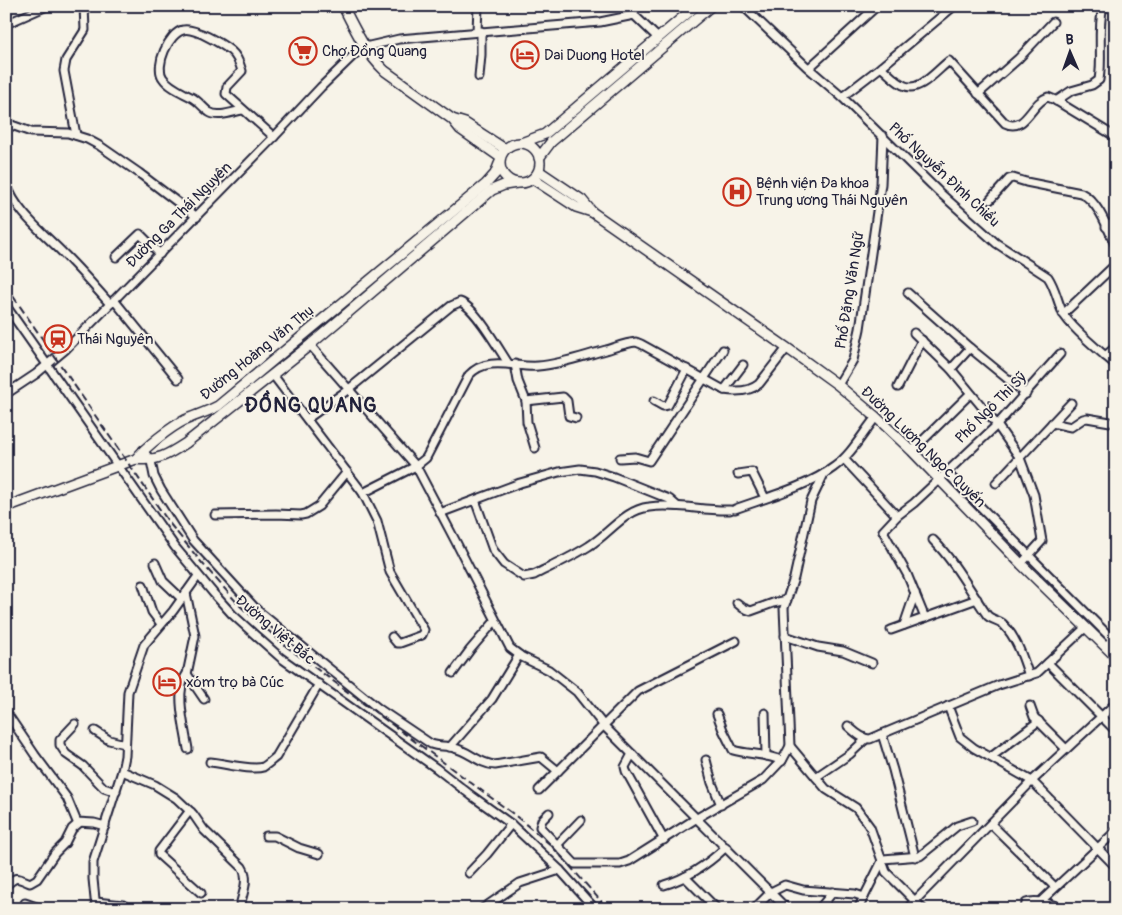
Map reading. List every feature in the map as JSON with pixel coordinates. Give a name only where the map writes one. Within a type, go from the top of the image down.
[{"type":"main road","points":[[343,6],[375,62],[452,119],[465,122],[502,156]]},
{"type":"main road","points":[[696,6],[545,134],[510,145],[502,156],[504,177],[516,183],[528,182],[536,175],[540,158],[551,142],[711,6]]},
{"type":"main road","points":[[626,65],[632,72]]},
{"type":"main road","points":[[521,143],[532,147],[540,158]]},
{"type":"main road","name":"Đường Hoàng Văn Thụ","points":[[132,461],[143,450],[182,421],[218,406],[486,184],[495,174],[502,156]]},
{"type":"main road","name":"Đường Lương Ngọc Quyến","points":[[536,175],[576,207],[592,212],[838,385],[912,451],[1021,564],[1116,657]]},
{"type":"main road","name":"Đường Hoàng Văn Thụ","points":[[151,461],[173,452],[186,443],[273,375],[376,290],[492,190],[516,183]]},
{"type":"main road","points":[[369,281],[376,290]]},
{"type":"main road","points":[[6,506],[132,461],[151,461]]},
{"type":"street","points":[[6,24],[48,6]]},
{"type":"street","points":[[76,135],[64,71],[66,60],[84,30],[84,6]]},
{"type":"street","points":[[478,6],[481,55],[479,77]]},
{"type":"street","name":"Phố Nguyễn Đình Chiểu","points":[[744,6],[842,97],[939,192],[996,243],[1048,277],[1054,286],[1063,314],[1104,356],[1116,365]]},
{"type":"street","points":[[809,68],[877,6]]},
{"type":"street","points":[[842,97],[954,6]]},
{"type":"street","points":[[1056,101],[1071,91],[1092,85],[1099,80],[1103,6]]},
{"type":"street","points":[[365,47],[399,39],[600,22],[631,14],[637,16],[658,38]]},
{"type":"street","points":[[978,94],[1018,59],[1053,22]]},
{"type":"street","points":[[242,110],[222,114],[210,113],[198,100],[171,86],[163,79],[160,71],[162,58],[172,37],[177,32],[189,29],[198,32],[231,51],[238,59],[242,71],[227,87],[226,94],[274,137]]},
{"type":"street","name":"Đường Ga Thái Nguyên","points":[[6,394],[66,349],[197,217],[350,58],[365,47]]},
{"type":"street","points":[[881,67],[902,85],[910,88],[919,86],[949,61],[1005,123],[1014,126],[1021,123],[1044,98],[1048,98],[1115,135]]},
{"type":"street","points":[[6,124],[31,132],[58,132],[76,135],[100,146],[197,217]]},
{"type":"street","name":"Phố Đặng Văn Ngữ","points":[[838,385],[853,360],[860,329],[881,184],[882,136]]},
{"type":"street","points":[[990,200],[1009,179],[1014,178],[1081,193],[1090,197],[1116,247]]},
{"type":"street","points":[[6,183],[13,198],[32,222],[112,302],[178,379]]},
{"type":"street","points":[[1106,228],[1116,221]]},
{"type":"street","points":[[116,257],[140,234],[160,254]]},
{"type":"street","points":[[1063,314],[1116,264]]},
{"type":"street","points":[[908,293],[1026,394]]},
{"type":"street","points":[[307,419],[349,389],[451,306],[460,302],[466,304],[474,312],[511,364],[526,401],[527,422],[535,448]]},
{"type":"street","name":"Đường Việt Bắc","points":[[6,306],[198,576],[232,614],[282,658],[511,824],[560,870],[595,909]]},
{"type":"street","points":[[914,333],[952,369],[970,394],[997,425],[1020,458],[1034,495],[1042,539],[1041,543],[1021,564]]},
{"type":"street","points":[[898,387],[922,340]]},
{"type":"street","points":[[363,493],[416,466],[426,458],[469,376],[477,369],[494,363],[524,367],[555,365],[636,342],[724,390],[734,392],[755,387],[767,376],[787,348]]},
{"type":"street","points":[[310,345],[416,466],[510,648],[519,655],[549,670],[577,692],[604,726],[787,909]]},
{"type":"street","points":[[1104,356],[1116,347]]},
{"type":"street","points":[[952,369],[970,348]]},
{"type":"street","points":[[620,458],[635,457],[646,462],[649,461],[723,350]]},
{"type":"street","name":"Phố Ngô Thì Sỹ","points":[[915,593],[907,574],[883,533],[884,529],[997,425],[1060,354]]},
{"type":"street","points":[[724,390],[743,365]]},
{"type":"street","points":[[654,401],[663,406],[668,405],[687,370]]},
{"type":"street","points":[[273,375],[363,493],[377,522],[390,572],[424,630],[422,635],[400,643],[397,643],[392,637]]},
{"type":"street","points":[[912,451],[970,394]]},
{"type":"street","points":[[526,401],[563,397],[566,401],[569,416],[576,418]]},
{"type":"street","points":[[996,483],[1071,403]]},
{"type":"street","points":[[476,500],[493,550],[504,564],[524,577],[534,575],[590,546],[619,521],[634,512],[648,507],[678,507],[714,511],[732,510],[824,474],[844,458],[876,417]]},
{"type":"street","points":[[1052,424],[1071,427],[1087,418],[1116,424]]},
{"type":"street","points":[[143,450],[151,461],[154,476],[162,490],[202,552],[257,610],[379,709],[431,744],[440,747],[457,748],[488,765],[541,757],[558,771]]},
{"type":"street","points":[[844,458],[897,516]]},
{"type":"street","points":[[440,513],[520,483],[559,472],[580,469],[614,477],[669,499],[678,507]]},
{"type":"street","points":[[215,515],[306,514],[318,506],[347,472]]},
{"type":"street","points":[[738,474],[752,472],[765,498]]},
{"type":"street","points":[[946,472],[1114,639],[1106,647]]},
{"type":"street","points":[[548,813],[542,820],[540,827],[575,864],[620,864],[629,862],[697,818],[763,780],[782,761],[790,746],[784,608],[794,578],[811,501],[824,474]]},
{"type":"street","points":[[933,540],[946,554],[989,617],[1002,623],[1010,632],[1018,646],[1029,676]]},
{"type":"street","points":[[155,563],[163,581],[184,596],[195,636],[187,674],[183,679],[180,693],[188,749]]},
{"type":"street","points":[[129,909],[122,906],[96,905],[93,879],[93,862],[122,771],[128,692],[144,645],[198,576]]},
{"type":"street","points":[[143,585],[152,612],[161,624]]},
{"type":"street","points":[[915,593],[925,618]]},
{"type":"street","points":[[904,625],[915,593]]},
{"type":"street","points":[[891,630],[977,599]]},
{"type":"street","points":[[737,603],[743,608],[751,610],[786,600]]},
{"type":"street","points":[[452,673],[496,621]]},
{"type":"street","points":[[816,777],[850,754],[866,739],[999,685],[1037,673],[1086,627]]},
{"type":"street","points":[[785,636],[818,647],[843,651],[872,663]]},
{"type":"street","points":[[539,790],[638,691],[736,641]]},
{"type":"street","points":[[450,747],[492,698],[519,655]]},
{"type":"street","points":[[1048,663],[1116,731]]},
{"type":"street","points":[[187,674],[204,699]]},
{"type":"street","points":[[210,762],[248,768],[261,768],[276,757],[319,684]]},
{"type":"street","points":[[907,909],[1032,781],[1116,703]]},
{"type":"street","points":[[948,706],[960,737],[974,748],[1032,781],[1116,867]]},
{"type":"street","points":[[1030,706],[1033,715],[1066,749]]},
{"type":"street","points":[[6,712],[66,798],[79,823]]},
{"type":"street","points":[[765,713],[766,756]]},
{"type":"street","points":[[717,714],[731,748],[745,754],[775,757],[782,761]]},
{"type":"street","points":[[991,757],[1039,721]]},
{"type":"street","points":[[74,724],[60,740],[60,745],[66,754],[83,766],[104,788],[116,792]]},
{"type":"street","points":[[848,726],[866,739]]},
{"type":"street","points":[[95,731],[109,740],[125,744]]},
{"type":"street","points":[[882,734],[915,857]]},
{"type":"street","points":[[790,746],[826,789],[856,808],[870,827],[888,874],[923,909]]},
{"type":"street","points":[[632,754],[625,767],[626,772],[664,840]]},
{"type":"street","points":[[706,760],[712,783],[721,805]]},
{"type":"street","points":[[122,771],[168,792],[191,812],[204,830],[242,867],[246,872],[246,878],[238,909]]},
{"type":"street","points":[[191,812],[188,813],[159,851],[159,855],[201,893]]},
{"type":"street","points":[[557,845],[581,820]]},
{"type":"street","points":[[882,859],[923,855],[957,826],[972,821]]},
{"type":"street","points":[[6,884],[19,877],[30,883],[37,879],[55,853],[65,843],[72,829],[79,823],[89,822],[105,826]]},
{"type":"street","points":[[469,873],[488,854],[511,824]]},
{"type":"street","points":[[991,824],[1055,887]]},
{"type":"street","points":[[1039,903],[1116,831]]},
{"type":"street","points":[[266,836],[275,836],[298,848],[319,854]]},
{"type":"street","points":[[664,884],[686,877],[711,862],[726,847]]},
{"type":"street","points":[[858,909],[882,859]]},
{"type":"street","points":[[482,909],[520,883],[560,870]]},
{"type":"street","points":[[686,877],[717,909]]},
{"type":"street","points":[[754,909],[771,892],[785,885],[803,890],[855,894],[864,897]]},
{"type":"street","points":[[819,909],[833,892]]},
{"type":"street","points":[[1024,909],[1026,903],[1030,902],[1054,904],[1063,909]]},
{"type":"street","points":[[25,903],[42,909]]},
{"type":"railway","points":[[6,286],[170,524],[239,605],[287,647],[512,813],[551,845],[608,909]]},
{"type":"place","name":"Chợ Đồng Quang","points":[[303,51]]},
{"type":"place","name":"Dai Duong Hotel","points":[[525,55]]},
{"type":"place","name":"Bệnh viện Đa khoa Trung ương Thái Nguyên","points":[[737,192]]},
{"type":"place","name":"Thái Nguyên","points":[[58,339]]},
{"type":"place","name":"xóm trọ bà Cúc","points":[[167,682]]},
{"type":"district","name":"ĐỒNG QUANG","points":[[311,405]]}]
